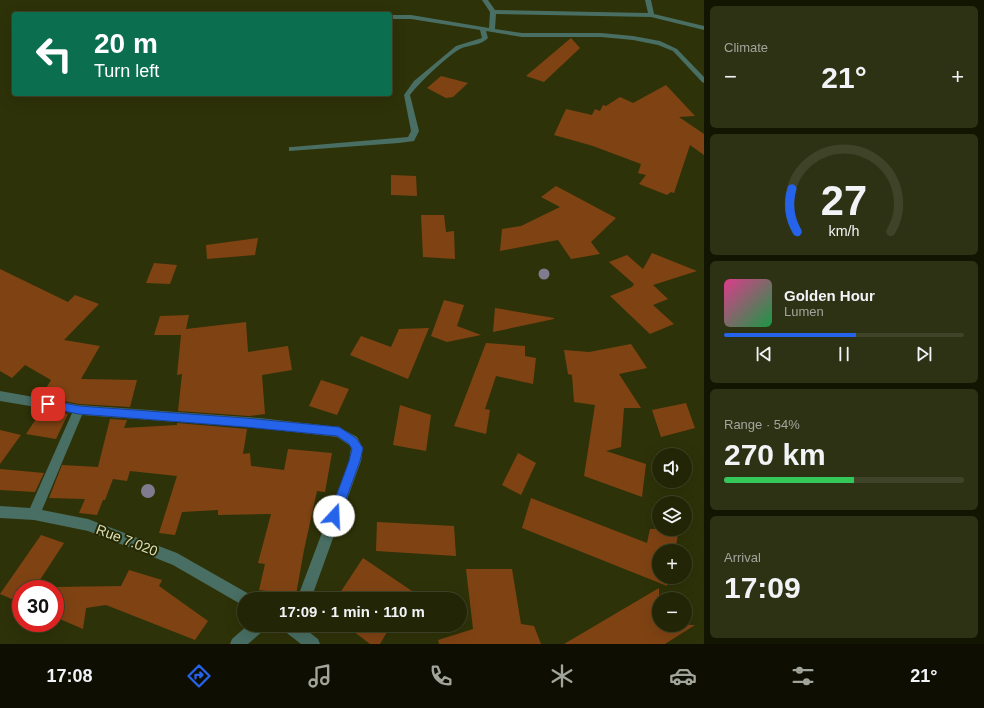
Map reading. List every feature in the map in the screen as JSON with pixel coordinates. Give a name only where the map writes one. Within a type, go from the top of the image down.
[{"type":"street","points":[[485,0],[493,12],[493,26],[491,30]]},
{"type":"street","points":[[648,0],[651,15]]},
{"type":"street","points":[[493,12],[651,15],[704,28]]},
{"type":"street","points":[[392,17],[411,16],[522,35],[601,35],[633,38],[660,43],[675,50],[704,81]]},
{"type":"street","points":[[292,149],[411,139],[415,131],[407,95],[416,82],[458,47],[483,40],[485,38],[483,29]]},
{"type":"street","points":[[0,396],[79,410],[236,422],[339,432],[353,441],[357,448],[355,461],[307,592]]},
{"type":"street","points":[[34,514],[79,410]]},
{"type":"street","name":"Rue 7.020","points":[[0,512],[34,514],[88,525],[177,560],[237,595]]},
{"type":"street","points":[[237,644],[251,632]]},
{"type":"street","points":[[299,632],[313,644]]},
{"type":"building","points":[[571,38],[580,48],[544,82],[526,76]]},
{"type":"building","points":[[441,76],[468,83],[453,97],[446,98],[427,88]]},
{"type":"building","points":[[666,85],[695,116],[679,117],[704,134],[704,155],[690,145],[674,193],[671,192],[667,195],[639,184],[646,175],[638,173],[641,164],[593,146],[554,135],[566,109],[592,115],[595,109],[600,111],[603,105],[606,106],[620,97],[633,103]]},
{"type":"building","points":[[391,175],[416,176],[417,196],[391,195]]},
{"type":"building","points":[[556,186],[616,218],[591,242],[600,254],[571,259],[558,240],[500,251],[502,229],[521,226],[560,207],[541,197]]},
{"type":"building","points":[[421,215],[444,215],[446,232],[454,231],[455,259],[423,257]]},
{"type":"building","points":[[258,238],[255,255],[207,259],[206,245]]},
{"type":"building","points":[[652,253],[697,271],[653,285],[668,299],[653,305],[674,324],[650,334],[610,296],[632,287],[634,284],[609,262],[627,255],[643,269]]},
{"type":"building","points":[[154,263],[177,265],[170,284],[146,283]]},
{"type":"building","points":[[0,269],[68,302],[75,295],[99,304],[64,340],[100,346],[81,379],[137,380],[130,407],[79,404],[49,398],[51,396],[42,395],[51,380],[25,365],[12,378],[0,371]]},
{"type":"building","points":[[444,300],[464,305],[457,326],[481,335],[447,342],[431,336]]},
{"type":"building","points":[[495,308],[554,318],[554,319],[493,332]]},
{"type":"building","points":[[189,315],[186,329],[246,322],[248,352],[288,346],[292,370],[262,375],[265,414],[249,416],[178,411],[182,374],[177,375],[181,335],[154,335],[160,316]]},
{"type":"building","points":[[429,328],[408,379],[350,355],[361,336],[391,347],[399,329]]},
{"type":"building","points":[[486,343],[525,346],[525,356],[536,358],[533,384],[496,376],[485,409],[490,410],[486,434],[454,426]]},
{"type":"building","points":[[631,344],[647,368],[619,374],[641,408],[624,408],[621,447],[606,451],[646,464],[642,497],[584,476],[595,405],[574,402],[572,375],[568,374],[564,350],[589,352]]},
{"type":"building","points":[[321,380],[349,389],[337,415],[309,406]]},
{"type":"building","points":[[686,403],[695,428],[661,437],[652,410]]},
{"type":"building","points":[[400,405],[431,415],[426,451],[393,445]]},
{"type":"building","points":[[42,410],[68,414],[56,439],[26,434]]},
{"type":"building","points":[[110,419],[127,420],[124,428],[177,425],[177,423],[247,429],[243,454],[250,453],[251,466],[284,470],[288,449],[332,453],[325,492],[317,491],[297,592],[274,592],[259,590],[265,564],[258,563],[271,514],[218,515],[218,510],[182,512],[175,535],[159,533],[177,476],[130,471],[127,481],[113,479],[105,500],[103,500],[97,515],[79,513],[85,499],[49,498],[62,465],[98,467]]},
{"type":"building","points":[[0,430],[21,435],[0,464]]},
{"type":"building","points":[[518,453],[536,463],[521,495],[502,485]]},
{"type":"building","points":[[0,469],[44,473],[35,492],[0,490]]},
{"type":"building","points":[[531,498],[647,543],[650,529],[652,529],[652,536],[678,536],[676,544],[652,544],[652,580],[522,528]]},
{"type":"building","points":[[377,522],[454,526],[456,556],[376,551]]},
{"type":"building","points":[[41,535],[64,543],[40,580],[12,580],[12,599],[0,594]]},
{"type":"building","points":[[363,558],[412,591],[411,592],[341,592]]},
{"type":"building","points":[[466,569],[512,569],[521,624],[534,626],[541,644],[439,644],[438,640],[473,629]]},
{"type":"building","points":[[129,570],[162,580],[159,586],[208,621],[195,640],[106,605],[86,608],[83,629],[64,621],[64,587],[121,586]]},
{"type":"building","points":[[659,588],[659,592],[652,592]]},
{"type":"building","points":[[652,592],[652,632],[684,632],[665,644],[564,644]]},
{"type":"building","points":[[354,632],[387,632],[380,644],[370,644]]},
{"type":"route","points":[[48,404],[79,410],[245,422],[339,432],[353,441],[357,448],[355,461],[334,516]]}]
